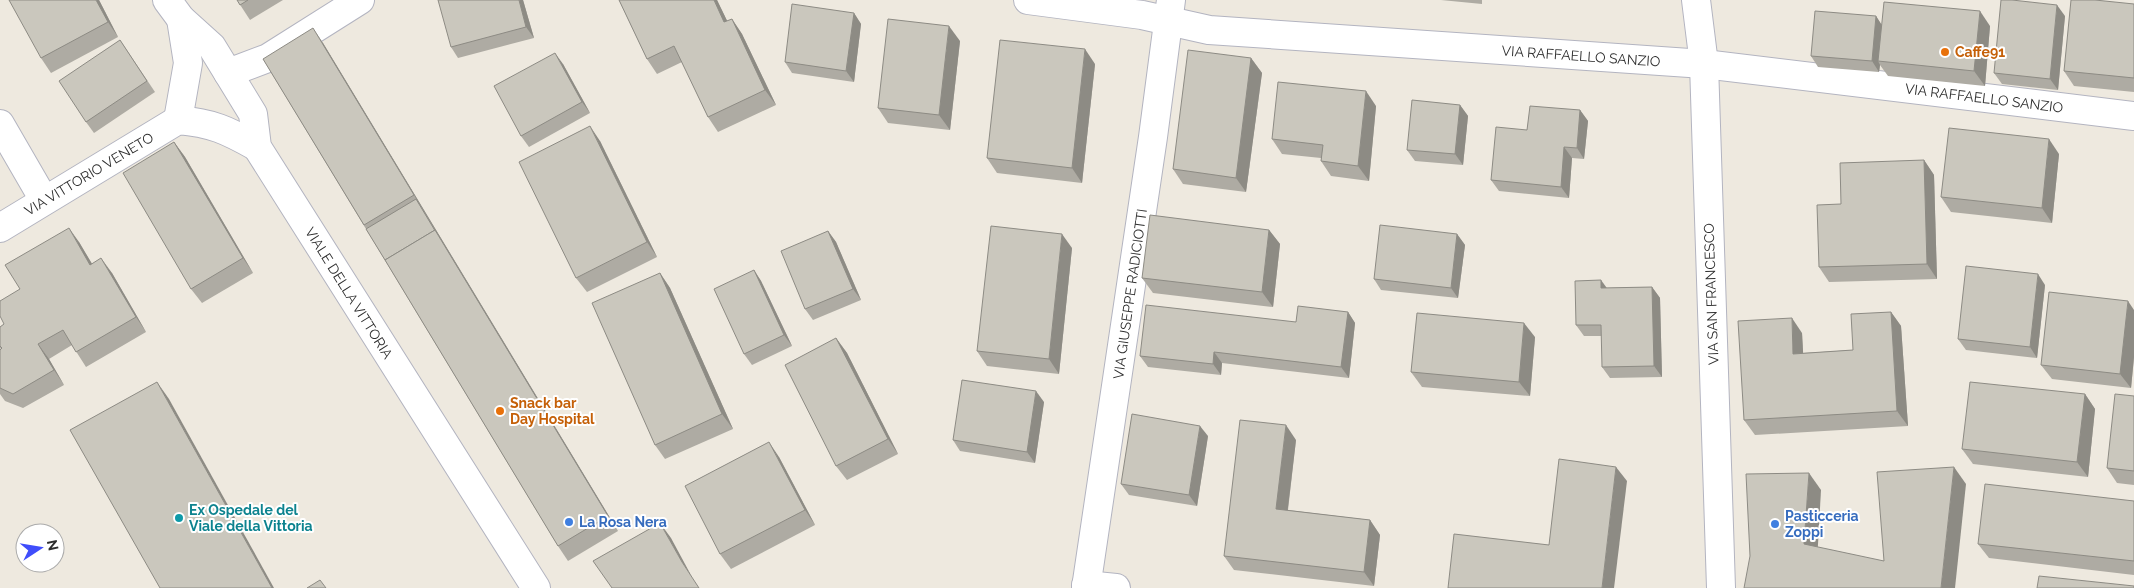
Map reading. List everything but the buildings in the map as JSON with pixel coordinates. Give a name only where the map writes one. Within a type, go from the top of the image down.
[{"type":"street","points":[[228,73],[268,58],[360,0]]},
{"type":"street","name":"VIA RAFFAELLO SANZIO","points":[[1028,0],[1142,15],[1170,11],[1209,30],[1704,64],[2134,116]]},
{"type":"street","name":"VIA SAN FRANCESCO","points":[[1696,0],[1704,64],[1721,588]]},
{"type":"street","points":[[174,10],[188,63],[178,120],[204,123],[227,130],[257,147]]},
{"type":"street","name":"VIALE DELLA VITTORIA","points":[[174,10],[212,47],[253,114],[257,147],[536,588]]},
{"type":"street","name":"VIA GIUSEPPE RADICIOTTI","points":[[1086,586],[1170,11]]},
{"type":"street","name":"VIA VITTORIO VENETO","points":[[0,228],[178,120]]},
{"type":"street","points":[[0,124],[44,200]]},
{"type":"street","points":[[1086,586],[1116,588]]},
{"type":"place","name":"Caffe91","points":[[1945,52]]},
{"type":"place","name":"Snack bar Day Hospital","points":[[500,411]]},
{"type":"place","name":"Ex Ospedale del Viale della Vittoria","points":[[179,518]]},
{"type":"place","name":"La Rosa Nera","points":[[569,522]]},
{"type":"place","name":"Pasticceria Zoppi","points":[[1775,524]]}]
